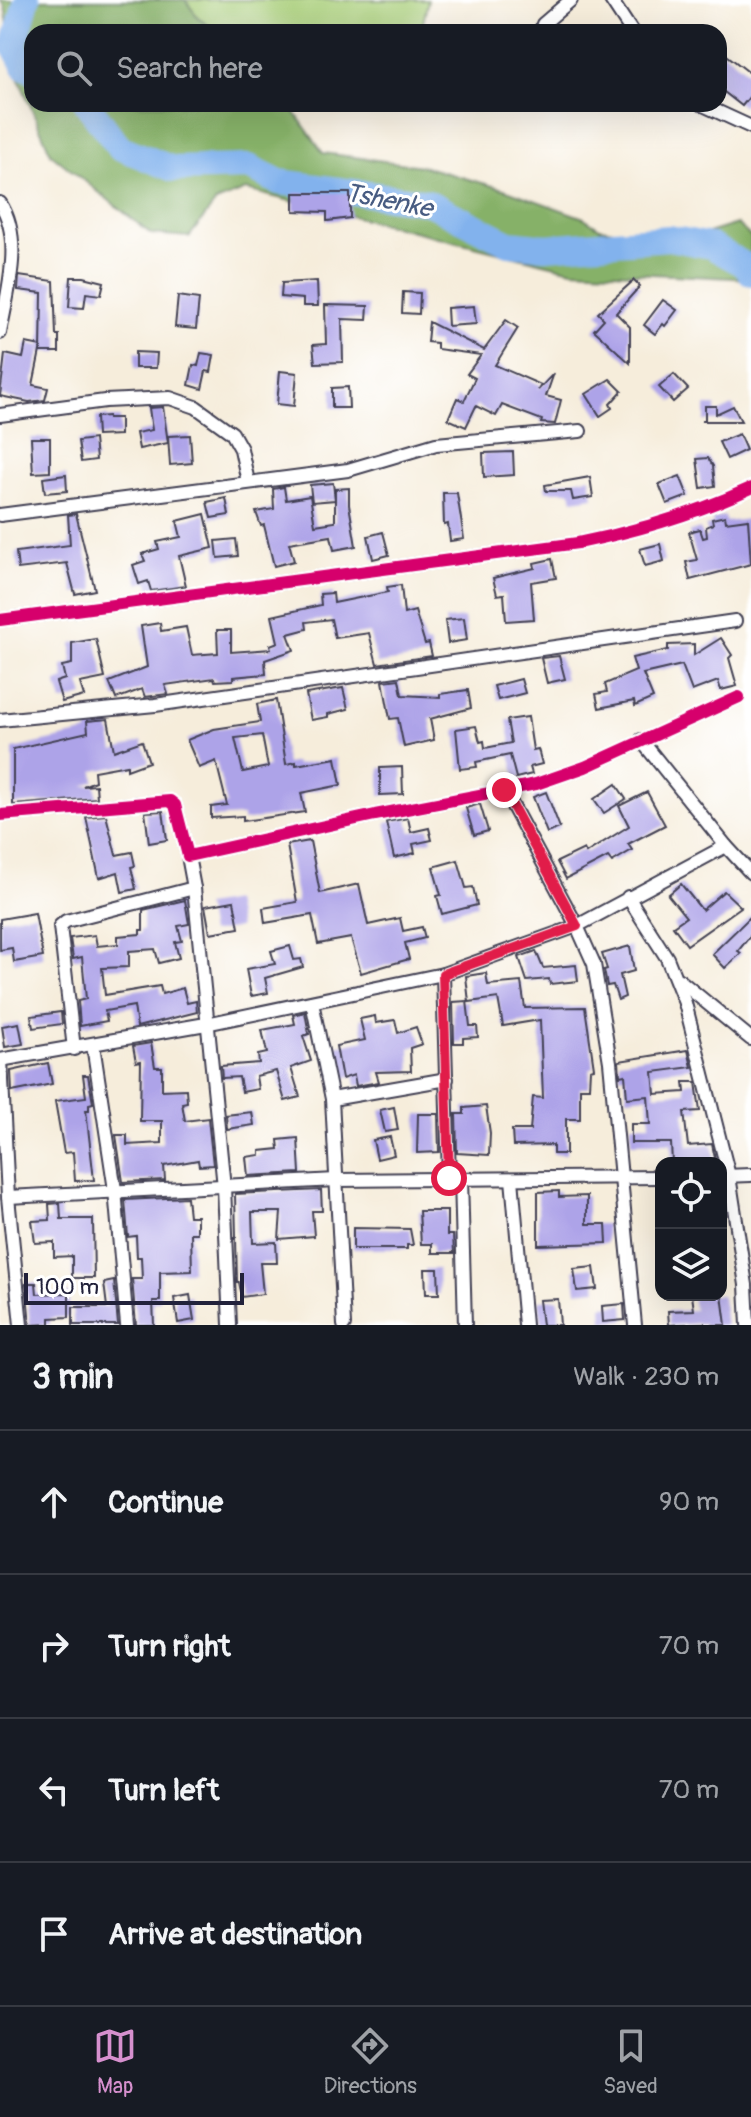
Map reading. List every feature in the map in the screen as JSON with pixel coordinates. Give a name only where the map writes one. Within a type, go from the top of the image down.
[{"type":"street","points":[[543,24],[571,0]]},
{"type":"street","points":[[611,0],[627,24]]},
{"type":"street","points":[[718,112],[751,127]]},
{"type":"street","points":[[0,203],[5,211],[12,258],[0,333]]},
{"type":"street","points":[[0,415],[105,401],[170,398],[196,407],[232,433],[241,449],[248,482]]},
{"type":"street","points":[[0,515],[348,470],[436,444],[580,431]]},
{"type":"street","points":[[0,620],[578,543],[661,524],[751,488]]},
{"type":"street","points":[[0,720],[155,705],[735,621]]},
{"type":"street","points":[[188,856],[536,784],[585,767],[739,697]]},
{"type":"street","points":[[641,740],[751,873]]},
{"type":"street","points":[[504,790],[594,964],[603,1006],[633,1279],[635,1325]]},
{"type":"street","points":[[0,815],[170,801],[175,805],[194,888],[224,1187],[230,1325]]},
{"type":"street","points":[[21,1325],[8,1197],[0,1060],[206,1024],[443,974],[577,926],[726,846]]},
{"type":"street","points":[[74,1049],[60,926],[66,921],[194,888]]},
{"type":"street","points":[[628,897],[647,922],[676,978],[706,1076],[721,1157]]},
{"type":"street","points":[[443,974],[447,1079],[465,1325]]},
{"type":"street","points":[[676,978],[751,1039]]},
{"type":"street","points":[[312,1002],[332,1099],[344,1325]]},
{"type":"street","points":[[93,1045],[115,1190],[127,1325]]},
{"type":"street","points":[[332,1099],[447,1079]]},
{"type":"street","points":[[727,1176],[751,1175]]},
{"type":"street","points":[[8,1197],[336,1180],[655,1177]]},
{"type":"street","points":[[512,1179],[525,1325]]},
{"type":"street","points":[[727,1186],[746,1285],[748,1325]]},
{"type":"green space","points":[[0,0],[185,0],[207,24],[24,24],[24,91],[16,72],[5,7]]},
{"type":"green space","points":[[185,0],[428,0],[423,24],[207,24]]},
{"type":"green space","points":[[33,112],[295,112],[323,153],[422,166],[504,189],[584,218],[600,228],[698,236],[737,224],[751,237],[751,279],[572,270],[246,190],[216,202],[189,237],[151,234],[51,154]]},
{"type":"building","points":[[727,55],[751,74],[751,95],[742,106],[727,94]]},
{"type":"building","points":[[294,193],[350,193],[350,218],[327,221],[327,212],[294,211]]},
{"type":"building","points":[[19,276],[54,281],[59,352],[41,352],[42,293],[18,290]]},
{"type":"building","points":[[71,277],[104,282],[101,295],[86,293],[84,308],[69,307]]},
{"type":"building","points":[[634,280],[640,286],[616,313],[630,327],[630,363],[594,330],[604,319],[598,313]]},
{"type":"building","points":[[317,281],[318,306],[303,306],[303,299],[281,297],[282,283]]},
{"type":"building","points":[[403,292],[420,293],[419,314],[402,313]]},
{"type":"building","points":[[178,296],[199,299],[196,329],[175,327]]},
{"type":"building","points":[[663,300],[677,310],[655,334],[644,325]]},
{"type":"building","points":[[325,305],[368,306],[367,320],[342,319],[343,362],[315,363],[313,345],[326,344]]},
{"type":"building","points":[[474,306],[476,324],[448,326],[447,308]]},
{"type":"building","points":[[506,320],[518,328],[495,365],[541,385],[538,390],[554,373],[546,396],[561,400],[555,424],[541,423],[542,420],[502,405],[496,416],[476,406],[466,427],[448,419],[457,398],[464,401],[475,378],[467,374],[481,355],[437,349],[437,343],[427,342],[429,322],[484,350]]},
{"type":"building","points":[[26,343],[41,346],[33,385],[48,388],[45,400],[29,402],[0,396],[5,354],[23,358]]},
{"type":"building","points":[[135,352],[157,353],[156,368],[135,368]]},
{"type":"building","points":[[201,353],[214,355],[211,372],[206,371],[202,389],[189,385],[193,365],[198,366]]},
{"type":"building","points":[[280,371],[297,373],[294,406],[277,404]]},
{"type":"building","points":[[674,374],[688,389],[673,402],[659,387]]},
{"type":"building","points":[[610,379],[622,391],[610,404],[612,408],[600,416],[586,394]]},
{"type":"building","points":[[348,387],[349,408],[332,408],[332,388]]},
{"type":"building","points":[[705,406],[716,406],[716,414],[733,406],[741,421],[702,421],[705,420]]},
{"type":"building","points":[[163,407],[168,443],[139,449],[136,433],[152,430],[149,408]]},
{"type":"building","points":[[96,417],[120,418],[120,435],[97,436]]},
{"type":"building","points":[[739,434],[746,450],[727,459],[719,442]]},
{"type":"building","points":[[190,435],[192,463],[170,465],[168,436]]},
{"type":"building","points":[[31,438],[50,438],[50,472],[33,473]]},
{"type":"building","points":[[94,439],[96,460],[81,462],[78,441]]},
{"type":"building","points":[[513,452],[514,475],[484,477],[483,453]]},
{"type":"building","points":[[708,458],[713,466],[715,486],[701,488],[697,459]]},
{"type":"building","points":[[66,475],[67,491],[45,493],[43,478]]},
{"type":"building","points":[[680,476],[688,496],[667,504],[659,484]]},
{"type":"building","points":[[590,477],[593,497],[573,500],[571,491],[546,491],[545,485]]},
{"type":"building","points":[[333,483],[335,500],[312,502],[310,485]]},
{"type":"building","points":[[284,487],[286,500],[310,496],[315,525],[335,522],[335,489],[349,488],[356,546],[334,550],[331,536],[289,543],[294,561],[274,566],[264,525],[261,526],[256,512],[274,509],[273,489]]},
{"type":"building","points":[[443,493],[457,493],[464,539],[450,541],[448,524],[444,525]]},
{"type":"building","points":[[226,498],[229,515],[211,518],[207,502]]},
{"type":"building","points":[[76,514],[95,590],[75,594],[67,563],[18,569],[16,552],[70,545],[68,515]]},
{"type":"building","points":[[205,514],[213,548],[179,556],[186,586],[151,591],[148,581],[139,584],[133,565],[145,561],[142,554],[159,549],[157,542],[181,537],[177,521]]},
{"type":"building","points":[[725,516],[726,522],[748,519],[751,564],[690,580],[686,562],[697,560],[689,532],[700,529],[703,538],[707,537],[706,527],[713,524],[712,519]]},
{"type":"building","points":[[383,532],[389,555],[373,559],[368,536]]},
{"type":"building","points":[[236,539],[238,556],[218,558],[216,541]]},
{"type":"building","points":[[660,544],[664,561],[645,566],[640,549]]},
{"type":"building","points":[[552,559],[556,578],[531,582],[534,619],[506,621],[504,594],[497,595],[493,578],[535,568],[534,563]]},
{"type":"building","points":[[401,585],[404,614],[415,611],[432,656],[377,664],[369,633],[335,638],[331,619],[306,622],[307,629],[288,634],[294,650],[265,660],[266,674],[165,685],[168,694],[145,697],[142,689],[116,699],[109,682],[147,667],[141,626],[160,623],[161,631],[186,627],[192,655],[218,653],[217,630],[231,630],[231,652],[271,649],[270,645],[278,642],[272,616],[321,605],[320,594],[333,593],[334,603],[388,592],[387,587]]},
{"type":"building","points":[[464,618],[467,640],[448,643],[445,620]]},
{"type":"building","points":[[721,638],[732,655],[729,658],[737,686],[721,690],[718,681],[692,691],[682,665],[643,674],[653,698],[635,706],[634,701],[599,708],[596,694],[607,692],[605,684],[636,671],[632,658],[668,650],[668,645],[694,644],[694,655]]},
{"type":"building","points":[[96,639],[105,678],[80,683],[84,696],[62,702],[56,682],[65,679],[62,666],[72,664],[72,643]]},
{"type":"building","points":[[559,656],[565,679],[547,683],[541,658]]},
{"type":"building","points":[[399,679],[402,695],[440,697],[440,694],[468,690],[471,708],[430,719],[434,740],[404,747],[398,718],[390,719],[383,681]]},
{"type":"building","points":[[521,679],[525,693],[498,700],[494,686]]},
{"type":"building","points":[[343,688],[348,709],[311,720],[306,694]]},
{"type":"building","points":[[276,700],[286,764],[336,758],[341,785],[301,793],[305,812],[243,821],[243,816],[211,818],[211,807],[227,805],[216,761],[199,768],[187,740],[214,729],[260,722],[257,704]],"holes":[[[262,735],[268,767],[243,772],[235,738]]]},
{"type":"building","points":[[528,717],[533,750],[538,749],[542,764],[530,767],[532,774],[516,778],[510,755],[476,762],[477,767],[460,769],[456,729],[476,726],[485,748],[511,743],[507,720]]},
{"type":"building","points":[[108,719],[114,751],[142,741],[149,762],[127,770],[127,765],[94,771],[95,781],[83,786],[96,785],[97,798],[13,805],[13,749],[88,732],[87,721]]},
{"type":"building","points":[[402,767],[403,794],[380,795],[380,768]]},
{"type":"building","points":[[616,784],[626,799],[604,813],[594,799]]},
{"type":"building","points":[[546,792],[560,828],[547,833],[533,797]]},
{"type":"building","points":[[647,792],[665,825],[628,844],[632,850],[612,862],[608,857],[566,879],[557,862],[584,849],[586,853],[629,826],[619,806]]},
{"type":"building","points":[[480,804],[488,831],[474,835],[466,808]]},
{"type":"building","points":[[163,811],[167,840],[149,843],[145,812]]},
{"type":"building","points":[[106,815],[116,855],[132,852],[135,866],[131,867],[136,889],[122,892],[118,872],[99,878],[86,817]]},
{"type":"building","points":[[408,818],[411,832],[429,828],[432,840],[413,844],[415,853],[394,858],[386,822]]},
{"type":"building","points":[[310,841],[320,893],[359,884],[368,925],[400,918],[403,931],[422,927],[425,938],[405,943],[409,959],[361,973],[351,938],[318,944],[312,915],[265,923],[263,908],[297,902],[287,845]]},
{"type":"building","points":[[458,860],[466,888],[473,887],[477,905],[442,914],[437,896],[441,895],[433,867]]},
{"type":"building","points":[[681,884],[702,910],[724,891],[741,907],[687,945],[673,926],[686,917],[668,895]]},
{"type":"building","points":[[185,900],[189,924],[178,926],[182,941],[175,942],[179,958],[159,963],[155,949],[129,951],[129,967],[102,968],[105,995],[160,986],[162,994],[183,988],[187,1003],[196,1001],[197,1012],[137,1027],[134,1006],[105,1011],[107,1021],[80,1026],[78,1001],[86,999],[82,957],[73,959],[70,938],[95,935],[97,946],[118,944],[118,936],[140,934],[143,930],[143,910]]},
{"type":"building","points":[[234,901],[239,928],[210,933],[205,906]]},
{"type":"building","points":[[35,913],[43,957],[14,962],[12,948],[0,950],[0,919]]},
{"type":"building","points":[[751,916],[751,935],[738,951],[741,953],[725,968],[712,954]]},
{"type":"building","points":[[290,946],[294,960],[301,959],[303,967],[265,978],[268,993],[251,996],[246,969],[275,964],[271,951]]},
{"type":"building","points":[[630,946],[634,971],[620,975],[625,997],[618,1000],[613,985],[607,986],[604,970],[607,969],[602,954]]},
{"type":"building","points":[[536,951],[543,968],[576,965],[578,981],[550,984],[549,979],[527,981],[519,957]]},
{"type":"building","points":[[486,973],[488,985],[521,982],[525,1008],[585,1007],[594,1068],[590,1069],[589,1088],[580,1088],[580,1119],[566,1119],[566,1154],[553,1154],[553,1145],[513,1146],[512,1130],[530,1130],[533,1097],[543,1098],[540,1020],[503,1026],[498,998],[469,1002],[466,976]]},
{"type":"building","points":[[467,1001],[470,1026],[477,1026],[478,1037],[463,1038],[463,1043],[454,1043],[453,1002]]},
{"type":"building","points":[[61,1012],[62,1024],[33,1028],[31,1016]]},
{"type":"building","points":[[305,1012],[309,1034],[303,1036],[311,1061],[291,1068],[300,1097],[285,1101],[276,1071],[256,1076],[258,1089],[242,1092],[239,1077],[222,1078],[221,1066],[259,1063],[258,1055],[267,1053],[262,1030],[295,1024],[293,1015]]},
{"type":"building","points":[[375,1016],[376,1023],[395,1020],[398,1033],[416,1027],[422,1044],[410,1048],[411,1071],[376,1072],[379,1082],[356,1086],[354,1075],[342,1079],[336,1046],[365,1040],[360,1019]]},
{"type":"building","points":[[19,1023],[23,1044],[5,1047],[2,1026]]},
{"type":"building","points":[[151,1043],[155,1067],[162,1067],[162,1090],[186,1089],[187,1102],[182,1103],[185,1121],[208,1118],[213,1165],[199,1166],[198,1160],[164,1166],[165,1180],[123,1182],[116,1135],[127,1135],[127,1145],[162,1143],[162,1121],[140,1121],[141,1061],[136,1062],[133,1046]]},
{"type":"building","points":[[688,1050],[692,1067],[653,1072],[655,1094],[685,1092],[684,1082],[696,1082],[700,1111],[684,1112],[688,1146],[712,1144],[715,1157],[672,1157],[671,1143],[631,1143],[631,1124],[650,1124],[648,1096],[627,1098],[625,1075],[620,1076],[619,1061]]},
{"type":"building","points":[[48,1063],[52,1084],[12,1092],[11,1071]]},
{"type":"building","points":[[83,1075],[88,1075],[93,1103],[86,1110],[94,1180],[75,1181],[73,1152],[64,1153],[55,1101],[86,1097]]},
{"type":"building","points":[[486,1106],[489,1155],[457,1153],[456,1114],[464,1114],[464,1108]]},
{"type":"building","points":[[394,1107],[398,1130],[385,1132],[380,1110]]},
{"type":"building","points":[[252,1112],[254,1125],[227,1129],[226,1115]]},
{"type":"building","points":[[418,1114],[438,1114],[439,1152],[417,1153]]},
{"type":"building","points":[[390,1137],[394,1155],[377,1159],[373,1140]]},
{"type":"building","points":[[298,1138],[300,1173],[248,1176],[246,1157],[260,1155],[260,1151],[279,1149],[278,1140]]},
{"type":"building","points":[[321,1190],[322,1211],[312,1211],[314,1236],[279,1239],[281,1212],[252,1212],[253,1243],[276,1242],[277,1263],[260,1263],[263,1294],[242,1297],[237,1282],[235,1194]]},
{"type":"building","points":[[559,1191],[559,1197],[587,1196],[587,1224],[606,1224],[607,1243],[538,1245],[538,1192]]},
{"type":"building","points":[[187,1197],[189,1216],[197,1216],[197,1233],[191,1233],[192,1271],[160,1272],[160,1301],[153,1301],[154,1325],[136,1325],[132,1279],[142,1279],[141,1257],[137,1257],[136,1236],[128,1237],[125,1200]]},
{"type":"building","points":[[60,1203],[61,1219],[93,1219],[94,1278],[72,1278],[72,1256],[54,1257],[54,1242],[35,1243],[32,1221],[50,1220],[49,1204]]},
{"type":"building","points":[[419,1211],[447,1211],[447,1235],[453,1235],[454,1253],[432,1253],[432,1244],[421,1244]]},
{"type":"building","points":[[353,1228],[410,1229],[413,1245],[407,1245],[407,1249],[353,1249]]},
{"type":"building","points":[[594,1267],[597,1289],[577,1291],[574,1269]]},
{"type":"building","points":[[425,1269],[438,1269],[439,1294],[426,1294]]},
{"type":"building","points":[[114,1281],[118,1325],[73,1325],[73,1307],[107,1307],[104,1283]]},
{"type":"building","points":[[26,1283],[36,1283],[37,1294],[69,1293],[69,1317],[50,1318],[50,1324],[30,1325]]},
{"type":"building","points":[[190,1295],[194,1320],[178,1323],[174,1298]]},
{"type":"building","points":[[558,1299],[560,1325],[542,1325],[539,1300]]},
{"type":"building","points":[[693,1301],[723,1301],[726,1325],[669,1325],[668,1311],[694,1310]]},
{"type":"building","points":[[624,1304],[625,1320],[603,1322],[602,1306]]},
{"type":"waterway","name":"Tshenke","points":[[24,65],[14,46],[27,0]]},
{"type":"waterway","name":"Tshenke","points":[[93,112],[119,147],[173,169],[249,167],[279,182],[427,202],[509,243],[546,247],[669,238],[711,246],[745,265],[751,273]]},
{"type":"cycle path","points":[[0,620],[578,543],[666,521],[751,488]]},
{"type":"cycle path","points":[[0,815],[170,801],[175,805],[188,856],[536,784],[585,767],[739,697]]},
{"type":"route","points":[[449,1178],[443,974],[577,926],[504,790]]}]
